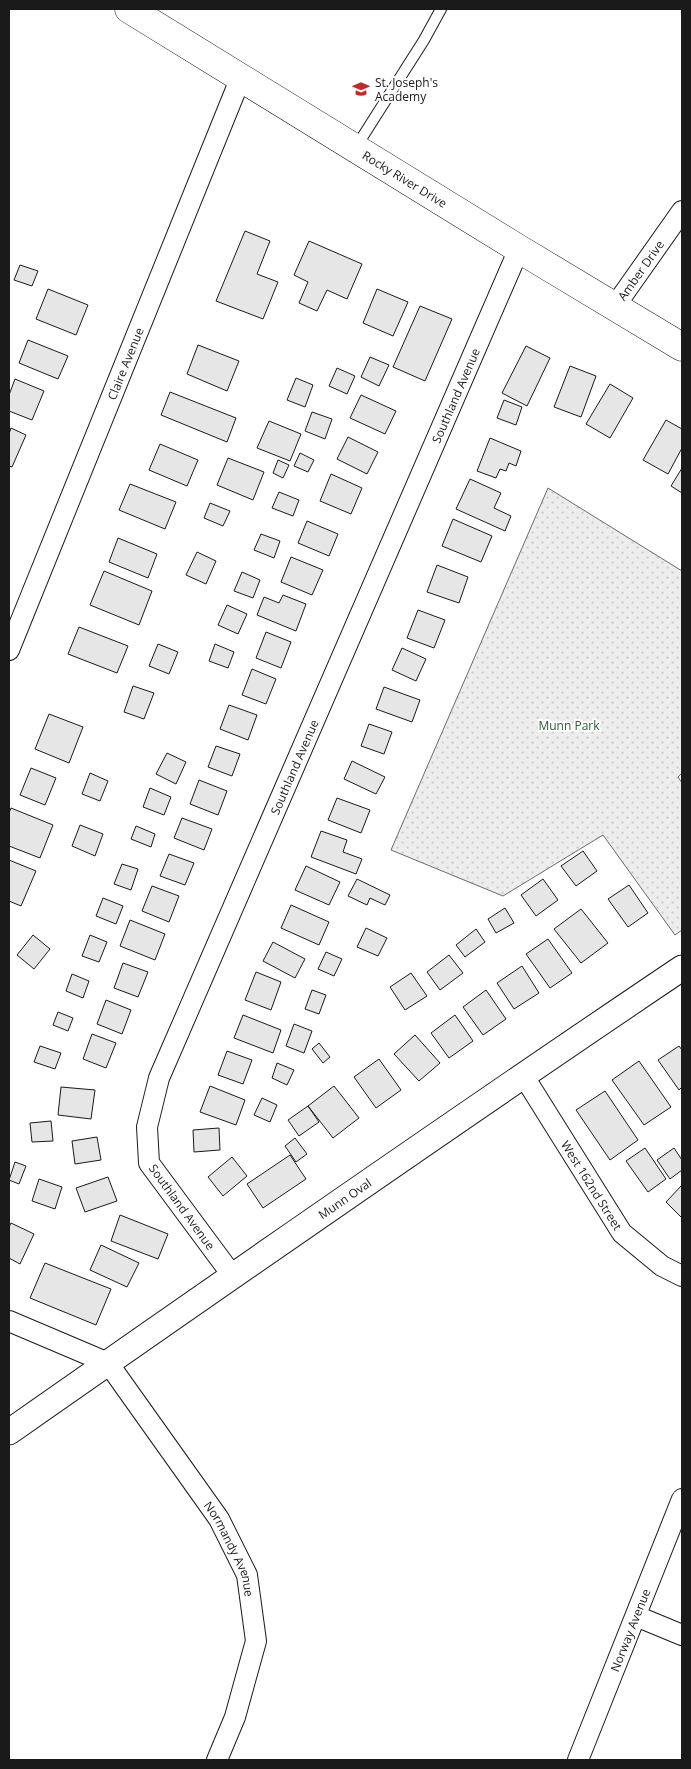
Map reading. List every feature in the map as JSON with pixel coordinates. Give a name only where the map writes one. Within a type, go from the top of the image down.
[{"type":"main road","name":"Rocky River Drive","points":[[129,9],[519,249],[682,346]]},
{"type":"street","name":"Claire Avenue","points":[[9,650],[241,77]]},
{"type":"street","name":"Amber Drive","points":[[615,306],[682,211]]},
{"type":"street","name":"Southland Avenue","points":[[232,1275],[149,1163],[147,1128],[158,1078],[519,249]]},
{"type":"street","name":"Munn Oval","points":[[9,1432],[232,1275],[682,968]]},
{"type":"street","name":"West 162nd Street","points":[[523,1075],[622,1233],[662,1266],[682,1276]]},
{"type":"street","points":[[9,1321],[108,1363]]},
{"type":"street","name":"Normandy Avenue","points":[[108,1363],[219,1519],[247,1575],[256,1641],[235,1717],[217,1760]]},
{"type":"street","name":"Norway Avenue","points":[[578,1760],[682,1499]]},
{"type":"street","points":[[636,1616],[682,1635]]},
{"type":"lane","points":[[356,148],[424,40],[440,9]]},
{"type":"green space","name":"Munn Park","points":[[548,488],[682,571],[682,773],[678,777],[682,783],[682,930],[675,935],[603,835],[503,896],[391,850]]},
{"type":"building","points":[[245,231],[270,241],[257,274],[278,282],[263,319],[216,301]]},
{"type":"building","points":[[309,241],[362,264],[347,299],[327,290],[317,311],[299,303],[308,282],[294,275]]},
{"type":"building","points":[[20,265],[38,271],[32,286],[14,280]]},
{"type":"building","points":[[48,289],[88,305],[76,335],[36,319]]},
{"type":"building","points":[[377,289],[408,302],[393,336],[363,323]]},
{"type":"building","points":[[420,306],[452,319],[425,381],[393,367]]},
{"type":"building","points":[[28,340],[68,356],[58,379],[19,363]]},
{"type":"building","points":[[198,345],[239,361],[227,391],[187,374]]},
{"type":"building","points":[[526,346],[550,358],[527,406],[502,393]]},
{"type":"building","points":[[370,357],[389,365],[379,386],[361,377]]},
{"type":"building","points":[[570,366],[596,376],[581,417],[554,407]]},
{"type":"building","points":[[337,368],[355,376],[347,394],[329,386]]},
{"type":"building","points":[[296,378],[313,385],[305,407],[287,400]]},
{"type":"building","points":[[15,379],[44,391],[32,420],[9,411],[9,395]]},
{"type":"building","points":[[610,384],[633,398],[610,438],[586,424]]},
{"type":"building","points":[[170,392],[236,418],[227,442],[161,415]]},
{"type":"building","points":[[361,395],[396,411],[385,434],[350,418]]},
{"type":"building","points":[[504,400],[522,407],[516,425],[497,418]]},
{"type":"building","points":[[312,412],[332,419],[325,439],[305,431]]},
{"type":"building","points":[[666,420],[682,429],[682,448],[668,474],[643,460]]},
{"type":"building","points":[[269,421],[301,434],[290,461],[257,448]]},
{"type":"building","points":[[11,428],[26,435],[12,467],[9,466],[9,434]]},
{"type":"building","points":[[348,437],[378,452],[367,474],[337,459]]},
{"type":"building","points":[[490,438],[521,451],[516,466],[509,463],[506,471],[500,469],[496,478],[477,471]]},
{"type":"building","points":[[160,444],[198,460],[187,486],[149,470]]},
{"type":"building","points":[[300,453],[314,460],[308,472],[294,466]]},
{"type":"building","points":[[228,458],[264,472],[253,500],[217,485]]},
{"type":"building","points":[[278,460],[289,465],[283,478],[273,473]]},
{"type":"building","points":[[682,468],[682,493],[671,486]]},
{"type":"building","points":[[331,474],[362,488],[351,514],[320,501]]},
{"type":"building","points":[[470,479],[501,493],[494,508],[511,516],[505,531],[456,509]]},
{"type":"building","points":[[130,484],[176,502],[165,529],[119,510]]},
{"type":"building","points":[[279,492],[299,500],[293,516],[272,508]]},
{"type":"building","points":[[210,503],[230,511],[223,526],[204,518]]},
{"type":"building","points":[[453,519],[492,536],[481,562],[442,546]]},
{"type":"building","points":[[307,521],[338,534],[329,556],[298,543]]},
{"type":"building","points":[[261,534],[280,541],[274,558],[254,550]]},
{"type":"building","points":[[118,538],[157,554],[148,578],[109,562]]},
{"type":"building","points":[[197,552],[216,561],[206,584],[186,575]]},
{"type":"building","points":[[291,557],[323,570],[312,595],[281,582]]},
{"type":"building","points":[[437,565],[468,577],[459,603],[427,592]]},
{"type":"building","points":[[104,571],[152,591],[139,625],[90,605]]},
{"type":"building","points":[[242,572],[260,580],[253,598],[234,591]]},
{"type":"building","points":[[283,595],[306,604],[296,631],[257,615],[264,597],[279,603]]},
{"type":"building","points":[[227,605],[247,614],[238,634],[218,625]]},
{"type":"building","points":[[418,610],[445,620],[434,648],[407,638]]},
{"type":"building","points":[[79,627],[128,646],[117,673],[68,654]]},
{"type":"building","points":[[266,632],[291,642],[281,668],[256,658]]},
{"type":"building","points":[[158,644],[178,652],[169,674],[149,666]]},
{"type":"building","points":[[215,644],[234,652],[228,668],[209,661]]},
{"type":"building","points":[[402,648],[426,659],[416,681],[392,670]]},
{"type":"building","points":[[252,669],[276,679],[266,704],[242,695]]},
{"type":"building","points":[[133,686],[154,693],[144,719],[124,712]]},
{"type":"building","points":[[384,687],[420,700],[412,722],[376,709]]},
{"type":"building","points":[[229,705],[257,715],[248,740],[220,729]]},
{"type":"building","points":[[49,714],[83,727],[69,763],[35,749]]},
{"type":"building","points":[[369,724],[392,732],[384,754],[361,746]]},
{"type":"building","points":[[216,746],[240,754],[232,776],[208,767]]},
{"type":"building","points":[[167,753],[186,762],[176,784],[156,774]]},
{"type":"building","points":[[352,761],[385,777],[376,794],[344,779]]},
{"type":"building","points":[[31,768],[56,778],[45,805],[20,795]]},
{"type":"building","points":[[90,773],[108,781],[100,801],[82,794]]},
{"type":"building","points":[[199,780],[227,791],[218,815],[190,804]]},
{"type":"building","points":[[150,788],[171,797],[164,815],[143,807]]},
{"type":"building","points":[[337,798],[370,810],[361,833],[328,820]]},
{"type":"building","points":[[11,808],[53,825],[40,858],[9,846],[9,813]]},
{"type":"building","points":[[182,818],[212,829],[204,850],[174,838]]},
{"type":"building","points":[[80,825],[103,834],[95,856],[72,846]]},
{"type":"building","points":[[136,826],[155,834],[151,847],[131,839]]},
{"type":"building","points":[[321,831],[347,840],[343,852],[362,859],[356,874],[311,857]]},
{"type":"building","points":[[583,851],[597,871],[576,886],[561,866]]},
{"type":"building","points":[[169,854],[194,863],[185,885],[160,876]]},
{"type":"building","points":[[9,860],[36,871],[21,906],[9,901]]},
{"type":"building","points":[[122,864],[138,869],[131,890],[114,884]]},
{"type":"building","points":[[306,866],[340,882],[329,905],[295,890]]},
{"type":"building","points":[[357,879],[390,895],[385,905],[370,898],[367,905],[348,896]]},
{"type":"building","points":[[543,879],[558,900],[536,916],[521,895]]},
{"type":"building","points":[[629,885],[648,913],[628,927],[608,899]]},
{"type":"building","points":[[152,886],[179,896],[169,922],[142,911]]},
{"type":"building","points":[[103,898],[123,906],[116,924],[96,916]]},
{"type":"building","points":[[291,905],[329,922],[319,945],[281,928]]},
{"type":"building","points":[[505,908],[514,923],[496,933],[488,919]]},
{"type":"building","points":[[581,909],[608,943],[581,963],[554,929]]},
{"type":"building","points":[[130,920],[165,934],[155,960],[120,946]]},
{"type":"building","points":[[366,928],[387,938],[378,956],[357,947]]},
{"type":"building","points":[[476,929],[485,942],[465,957],[456,945]]},
{"type":"building","points":[[33,935],[50,949],[34,969],[17,955]]},
{"type":"building","points":[[90,935],[107,942],[99,962],[82,956]]},
{"type":"building","points":[[548,939],[572,973],[550,988],[526,954]]},
{"type":"building","points":[[273,942],[305,959],[295,978],[263,961]]},
{"type":"building","points":[[326,952],[342,959],[334,976],[318,969]]},
{"type":"building","points":[[449,955],[463,973],[440,990],[427,972]]},
{"type":"building","points":[[123,963],[148,972],[138,997],[114,988]]},
{"type":"building","points":[[522,966],[539,993],[514,1009],[497,983]]},
{"type":"building","points":[[256,972],[281,982],[271,1010],[245,1000]]},
{"type":"building","points":[[411,973],[427,996],[405,1010],[390,987]]},
{"type":"building","points":[[72,974],[89,981],[83,998],[66,991]]},
{"type":"building","points":[[312,990],[326,995],[319,1014],[305,1009]]},
{"type":"building","points":[[486,990],[506,1019],[483,1035],[463,1007]]},
{"type":"building","points":[[106,1000],[131,1010],[122,1034],[97,1024]]},
{"type":"building","points":[[58,1012],[73,1018],[68,1031],[53,1025]]},
{"type":"building","points":[[243,1015],[281,1030],[273,1053],[234,1038]]},
{"type":"building","points":[[455,1015],[473,1041],[449,1058],[431,1033]]},
{"type":"building","points":[[294,1024],[312,1031],[304,1053],[286,1046]]},
{"type":"building","points":[[92,1034],[116,1043],[106,1068],[83,1059]]},
{"type":"building","points":[[415,1035],[440,1063],[419,1081],[394,1054]]},
{"type":"building","points":[[319,1043],[330,1057],[323,1063],[312,1049]]},
{"type":"building","points":[[40,1046],[61,1053],[55,1069],[34,1062]]},
{"type":"building","points":[[679,1046],[682,1050],[682,1087],[679,1090],[658,1060]]},
{"type":"building","points":[[227,1051],[252,1060],[243,1084],[218,1075]]},
{"type":"building","points":[[379,1059],[401,1090],[376,1108],[354,1077]]},
{"type":"building","points":[[639,1061],[671,1107],[644,1125],[612,1080]]},
{"type":"building","points":[[277,1063],[294,1070],[287,1085],[272,1078]]},
{"type":"building","points":[[210,1086],[245,1100],[236,1125],[200,1112]]},
{"type":"building","points":[[334,1086],[359,1118],[333,1138],[308,1106]]},
{"type":"building","points":[[61,1087],[95,1090],[91,1119],[58,1115]]},
{"type":"building","points":[[605,1091],[638,1140],[610,1160],[576,1110]]},
{"type":"building","points":[[262,1098],[277,1105],[270,1122],[254,1115]]},
{"type":"building","points":[[308,1106],[319,1122],[299,1136],[288,1120]]},
{"type":"building","points":[[51,1121],[53,1141],[32,1142],[30,1123]]},
{"type":"building","points":[[219,1128],[220,1150],[194,1152],[193,1130]]},
{"type":"building","points":[[97,1137],[101,1160],[75,1164],[72,1141]]},
{"type":"building","points":[[295,1138],[307,1154],[296,1162],[285,1146]]},
{"type":"building","points":[[645,1148],[666,1179],[648,1192],[626,1161]]},
{"type":"building","points":[[674,1148],[682,1160],[682,1170],[670,1179],[657,1160]]},
{"type":"building","points":[[290,1155],[306,1179],[263,1208],[247,1184]]},
{"type":"building","points":[[232,1157],[247,1176],[223,1196],[208,1177]]},
{"type":"building","points":[[15,1162],[26,1166],[19,1184],[9,1180]]},
{"type":"building","points":[[108,1177],[117,1201],[85,1212],[76,1188]]},
{"type":"building","points":[[39,1179],[62,1187],[55,1209],[32,1201]]},
{"type":"building","points":[[682,1185],[682,1218],[666,1202]]},
{"type":"building","points":[[120,1215],[168,1234],[158,1259],[111,1241]]},
{"type":"building","points":[[11,1223],[34,1234],[20,1264],[9,1258],[9,1227]]},
{"type":"building","points":[[101,1245],[139,1263],[127,1287],[90,1270]]},
{"type":"building","points":[[45,1263],[111,1289],[96,1325],[30,1298]]},
{"type":"place","name":"St. Joseph's Academy","points":[[361,89]]}]
